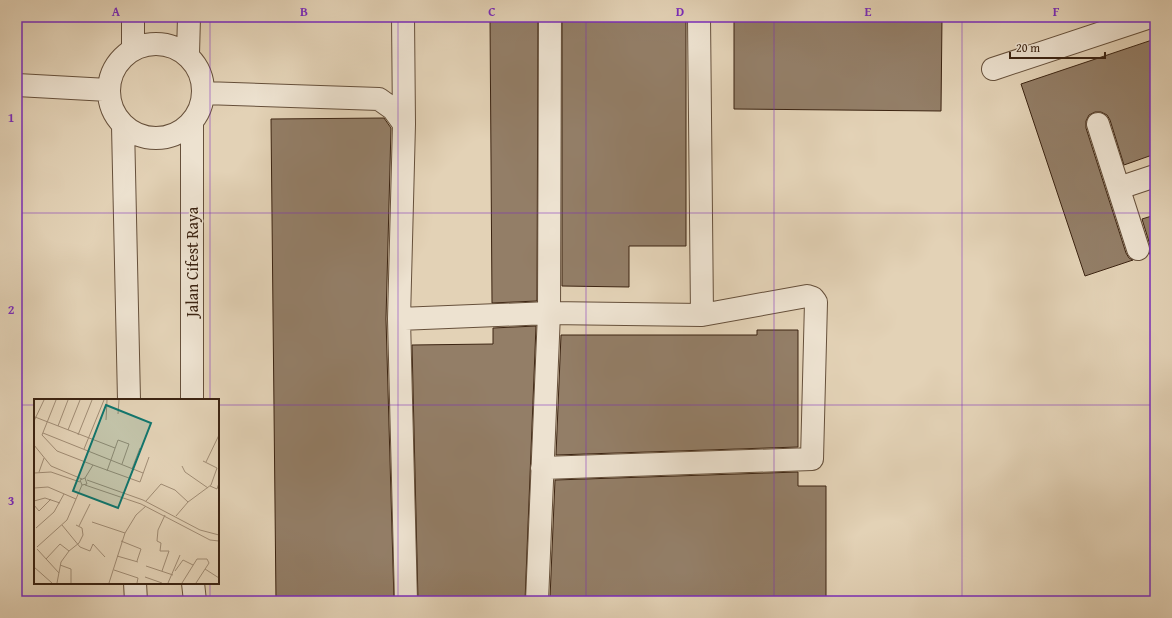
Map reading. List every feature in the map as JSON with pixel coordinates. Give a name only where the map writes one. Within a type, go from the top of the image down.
[{"type":"street","points":[[133,17],[133,48]]},
{"type":"street","points":[[188,54],[189,17]]},
{"type":"street","points":[[403,17],[404,124],[399,319],[406,601]]},
{"type":"street","points":[[537,601],[549,313],[550,17]]},
{"type":"street","points":[[699,17],[702,315]]},
{"type":"street","points":[[993,69],[1150,17]]},
{"type":"street","points":[[161,43],[188,54],[201,72],[204,94],[201,110],[192,123],[171,137],[145,138],[123,126],[111,110],[108,90],[115,66],[133,48],[161,43]]},
{"type":"street","points":[[17,85],[108,90]]},
{"type":"street","points":[[204,94],[379,99],[393,109],[404,124]]},
{"type":"street","name":"Jalan Cifest Raya","points":[[192,123],[192,399]]},
{"type":"street","points":[[1098,124],[1138,249]]},
{"type":"street","points":[[123,126],[129,399]]},
{"type":"street","points":[[1119,188],[1155,176]]},
{"type":"street","points":[[399,319],[549,313],[702,315],[807,296],[813,298],[816,302],[812,459],[542,468]]},
{"type":"street","points":[[135,584],[136,601]]},
{"type":"street","points":[[194,584],[195,601]]},
{"type":"building","points":[[490,17],[538,17],[537,301],[492,303]]},
{"type":"building","points":[[562,17],[686,17],[686,246],[629,246],[629,287],[562,286]]},
{"type":"building","points":[[734,17],[942,17],[941,111],[734,109]]},
{"type":"building","points":[[1155,39],[1155,154],[1124,165],[1110,120],[1107,115],[1101,112],[1095,112],[1089,115],[1086,121],[1086,128],[1126,253],[1129,258],[1133,260],[1085,276],[1021,84]]},
{"type":"building","points":[[384,118],[391,128],[386,319],[394,601],[276,601],[271,119]]},
{"type":"building","points":[[1155,215],[1155,252],[1149,254],[1150,245],[1142,219]]},
{"type":"building","points":[[536,326],[525,601],[418,601],[412,345],[493,344],[493,328]]},
{"type":"building","points":[[757,330],[798,330],[798,447],[556,455],[561,335],[757,335]]},
{"type":"building","points":[[798,472],[798,486],[826,486],[826,600],[550,598],[555,480]]}]
